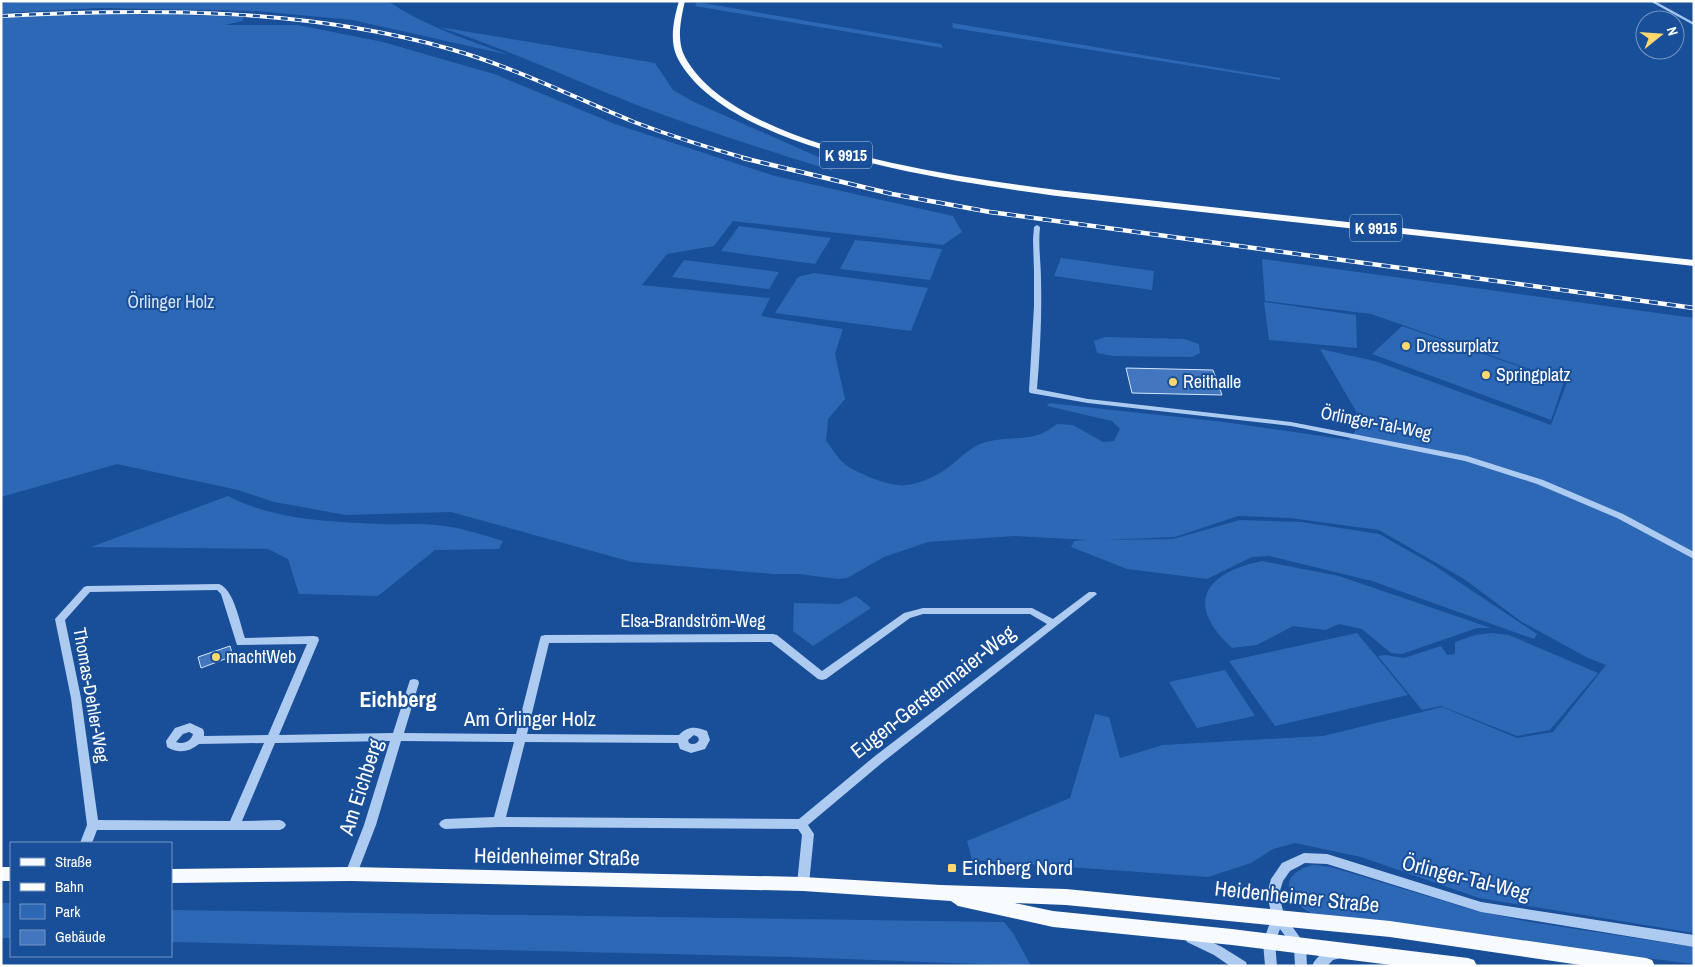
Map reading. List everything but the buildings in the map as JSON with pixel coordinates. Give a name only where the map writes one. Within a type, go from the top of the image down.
[{"type":"main road","name":"K 9915","points":[[682,1],[677,18],[677,41],[681,56],[688,68],[702,84],[734,109],[791,137],[827,150],[903,168],[1027,189],[1694,263]]},
{"type":"main road","name":"Heidenheimer Straße","points":[[172,876],[351,874],[803,884],[941,893],[1066,897],[1278,917],[1484,942],[1646,966]]},
{"type":"main road","name":"Heidenheimer Straße","points":[[941,893],[1034,916],[1468,966]]},
{"type":"street","name":"Örlinger-Tal-Weg","points":[[1037,227],[1035,238],[1038,256],[1038,324],[1033,391],[1088,401],[1291,424],[1467,459],[1540,482],[1611,512],[1694,556]]},
{"type":"street","name":"Thomas-Dehler-Weg","points":[[86,842],[93,825],[76,698],[60,619],[87,589],[219,587],[224,593],[241,642],[314,640],[270,740]]},
{"type":"street","name":"Eugen-Gerstenmaier-Weg","points":[[801,824],[879,759],[1092,594]]},
{"type":"street","name":"Elsa-Brandström-Weg","points":[[500,822],[519,738],[545,639],[773,638],[822,676],[907,615],[923,611],[1032,611],[1054,623]]},
{"type":"street","name":"Am Eichberg","points":[[351,874],[370,825],[414,683]]},
{"type":"street","name":"Am Örlinger Holz","points":[[197,740],[398,737],[682,739]]},
{"type":"street","points":[[234,826],[270,740]]},
{"type":"street","points":[[445,824],[500,822],[801,824],[808,834],[803,884]]},
{"type":"street","points":[[93,825],[280,826]]},
{"type":"street","name":"Örlinger-Tal-Weg","points":[[1278,917],[1273,894],[1277,879],[1286,868],[1304,858],[1327,859],[1481,907],[1694,940]]},
{"type":"street","points":[[1271,966],[1269,942],[1278,917]]},
{"type":"street","points":[[1278,917],[1300,946],[1301,966]]},
{"type":"street","points":[[1174,931],[1208,945],[1241,966]]},
{"type":"street","points":[[1318,966],[1329,955],[1346,952]]},
{"type":"green space","points":[[18,1],[388,1],[431,25],[509,55],[352,20],[257,11],[100,8],[1,13],[1,4]]},
{"type":"green space","points":[[697,2],[941,44],[943,48],[695,6]]},
{"type":"green space","name":"Örlinger Holz","points":[[127,13],[244,17],[242,21],[225,25],[298,25],[383,42],[494,74],[615,124],[775,176],[953,216],[962,232],[943,245],[733,221],[714,246],[667,254],[642,285],[770,298],[761,316],[843,329],[835,354],[845,399],[828,419],[826,441],[846,465],[867,476],[893,484],[901,485],[921,482],[948,468],[980,444],[1001,439],[1038,435],[1057,424],[1073,425],[1103,442],[1114,441],[1120,429],[1112,421],[1047,406],[1049,403],[1224,422],[1349,440],[1364,418],[1357,413],[1320,349],[1375,361],[1551,425],[1567,382],[1371,314],[1265,301],[1262,259],[1694,318],[1694,933],[1479,898],[1361,857],[1295,843],[1273,849],[1251,863],[1208,877],[972,860],[967,841],[1070,798],[1095,714],[1109,717],[1120,758],[1163,745],[1323,736],[1442,707],[1517,738],[1553,732],[1606,665],[1588,658],[1522,622],[1464,579],[1379,530],[1290,518],[1238,516],[1175,537],[1102,540],[1173,539],[1240,520],[1301,522],[1379,534],[1432,564],[1537,634],[1534,639],[1372,581],[1269,556],[1252,557],[1207,579],[1127,569],[1071,547],[1074,541],[1087,540],[1014,536],[928,542],[884,557],[847,578],[838,579],[799,574],[774,574],[632,562],[451,512],[346,515],[274,502],[238,490],[117,464],[1,497],[1,17]]},
{"type":"green space","points":[[952,23],[1280,78],[1280,80],[953,28]]},
{"type":"green space","points":[[439,27],[655,63],[673,90],[694,102],[825,160],[833,171],[661,114],[514,54]]},
{"type":"green space","points":[[739,226],[831,238],[815,264],[721,251]]},
{"type":"green space","points":[[855,240],[942,249],[930,280],[840,269]]},
{"type":"green space","points":[[1061,258],[1154,271],[1152,290],[1054,276]]},
{"type":"green space","points":[[684,260],[779,272],[769,289],[672,277]]},
{"type":"green space","points":[[814,273],[928,288],[911,331],[775,313],[798,277]]},
{"type":"green space","points":[[1264,302],[1356,315],[1357,348],[1269,340]]},
{"type":"green space","name":"Springplatz","points":[[1402,326],[1564,382],[1551,420],[1372,354]]},
{"type":"green space","points":[[1105,337],[1184,339],[1199,344],[1200,353],[1192,357],[1113,356],[1097,353],[1094,341]]},
{"type":"green space","points":[[228,496],[245,504],[283,515],[323,521],[445,526],[503,541],[499,549],[435,550],[378,596],[299,594],[288,559],[268,549],[91,547]]},
{"type":"green space","points":[[1262,561],[1339,576],[1491,628],[1477,628],[1402,654],[1391,653],[1362,629],[1339,624],[1325,630],[1293,626],[1257,645],[1232,648],[1217,632],[1208,618],[1205,604],[1207,592],[1214,582],[1226,573],[1242,566]]},
{"type":"green space","points":[[856,596],[871,608],[813,646],[793,631],[794,603],[839,604]]},
{"type":"green space","points":[[1357,633],[1408,695],[1275,726],[1229,661]]},
{"type":"green space","points":[[1491,633],[1509,635],[1598,673],[1550,730],[1517,736],[1441,706],[1422,710],[1378,656],[1385,655],[1404,658],[1441,646],[1447,655],[1455,654],[1455,642],[1475,635]]},
{"type":"green space","points":[[1225,670],[1255,716],[1197,728],[1169,682]]},
{"type":"green space","points":[[1314,865],[1331,867],[1473,910],[1530,922],[1694,947],[1694,964],[1320,917],[1300,906],[1293,899],[1289,883],[1293,876],[1301,869]]},
{"type":"green space","points":[[1,903],[10,903],[10,938],[1,938]]},
{"type":"green space","points":[[172,910],[1004,922],[1013,933],[1031,966],[793,957],[172,942]]},
{"type":"waterway","points":[[1652,1],[1694,24]]},
{"type":"railway","points":[[1,16],[114,12],[227,14],[284,18],[395,35],[450,49],[497,64],[634,122],[690,142],[748,159]]},
{"type":"railway","points":[[743,158],[892,194],[990,212],[1694,308]]},
{"type":"place","name":"Dressurplatz","points":[[1406,346]]},
{"type":"place","name":"Springplatz","points":[[1486,375]]},
{"type":"place","name":"Reithalle","points":[[1173,382]]},
{"type":"place","name":"machtWeb","points":[[216,657]]},
{"type":"place","name":"Eichberg Nord","points":[[952,868]]},
{"type":"district","name":"Eichberg","points":[[398,699]]}]
